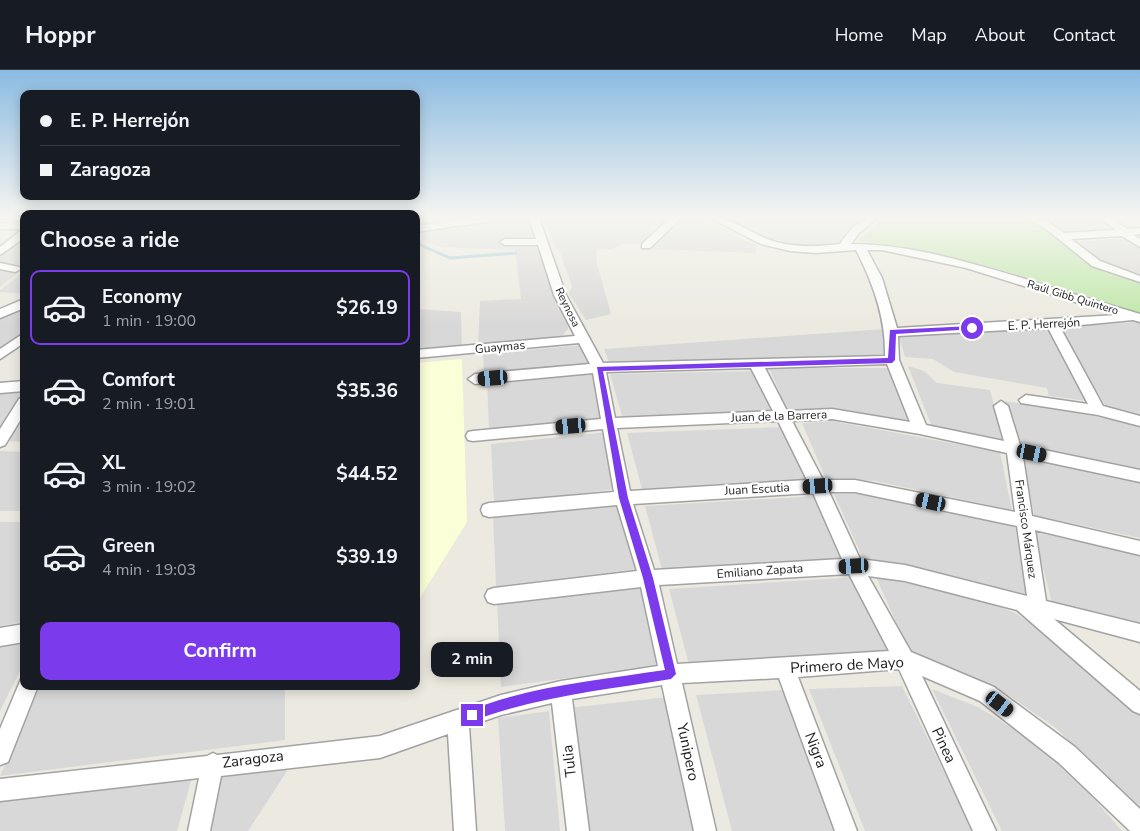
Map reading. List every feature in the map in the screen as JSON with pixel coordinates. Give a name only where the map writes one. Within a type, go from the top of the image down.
[{"type":"street","name":"Reynosa","points":[[546,254],[560,296],[599,368],[623,498]]},
{"type":"street","points":[[862,254],[876,278],[892,332],[892,360],[920,429]]},
{"type":"street","name":"Raúl Gibb Quintero","points":[[917,254],[970,266],[1138,317]]},
{"type":"street","points":[[1082,254],[1099,265],[1140,279]]},
{"type":"street","points":[[0,266],[15,269]]},
{"type":"street","points":[[0,314],[20,305]]},
{"type":"street","name":"E. P. Herrejón","points":[[892,332],[1052,324],[1138,317]]},
{"type":"street","points":[[1052,324],[1098,410]]},
{"type":"street","name":"Guaymas","points":[[420,354],[583,339]]},
{"type":"street","points":[[0,355],[20,340]]},
{"type":"street","points":[[475,380],[599,368],[892,360]]},
{"type":"street","name":"Pinea","points":[[756,364],[818,486],[854,566],[904,659],[985,831]]},
{"type":"street","points":[[0,388],[20,386]]},
{"type":"street","points":[[1026,400],[1098,410],[1140,421]]},
{"type":"street","name":"Francisco Márquez","points":[[1001,406],[1014,449],[1026,521],[1030,606]]},
{"type":"street","points":[[0,441],[20,408]]},
{"type":"street","name":"Juan de la Barrera","points":[[473,436],[610,423],[832,414],[920,429],[1140,476]]},
{"type":"street","name":"Juan Escutia","points":[[489,510],[623,498],[818,486],[855,486],[1026,521],[1140,548]]},
{"type":"street","name":"Yunipero","points":[[623,498],[648,578],[705,831]]},
{"type":"street","name":"Emiliano Zapata","points":[[494,596],[648,578],[854,566],[905,573],[1140,633]]},
{"type":"street","name":"Emiliano Zapata","points":[[1030,606],[1140,704]]},
{"type":"street","points":[[0,637],[20,634]]},
{"type":"street","name":"Primero de Mayo","points":[[501,705],[561,691],[671,674],[904,659],[987,694],[1067,755],[1140,826]]},
{"type":"street","name":"Nigra","points":[[785,668],[846,831]]},
{"type":"street","points":[[0,754],[26,690]]},
{"type":"street","name":"Tulia","points":[[561,691],[578,831]]},
{"type":"street","name":"Zaragoza","points":[[0,790],[380,746],[501,705]]},
{"type":"street","points":[[458,720],[465,831]]},
{"type":"street","points":[[199,831],[213,764]]},
{"type":"shaded area","points":[[4,254],[20,254],[20,271],[0,287],[0,256]]},
{"type":"shaded area","points":[[515,254],[542,254],[552,288],[567,320],[568,329],[559,339],[478,345],[480,301],[521,299]]},
{"type":"shaded area","points":[[560,254],[596,254],[597,264],[611,314],[586,320],[569,294],[572,286]]},
{"type":"shaded area","points":[[1091,254],[1140,254],[1140,276],[1095,258]]},
{"type":"shaded area","points":[[20,275],[20,294],[0,292],[0,290]]},
{"type":"shaded area","points":[[20,309],[20,338],[0,352],[0,319]]},
{"type":"shaded area","points":[[420,309],[461,312],[462,349],[420,352]]},
{"type":"shaded area","points":[[1140,323],[1140,417],[1107,408],[1058,327]]},
{"type":"shaded area","points":[[1050,326],[1087,401],[1049,396],[1047,388],[954,372],[933,359],[905,357],[898,334]]},
{"type":"shaded area","points":[[885,329],[889,358],[610,365],[604,349]]},
{"type":"shaded area","points":[[582,345],[591,367],[484,375],[483,354]]},
{"type":"shaded area","points":[[462,359],[467,522],[420,598],[420,363]]},
{"type":"shaded area","points":[[908,366],[924,371],[937,383],[990,390],[1004,443],[932,427]]},
{"type":"shaded area","points":[[769,368],[892,368],[915,425],[831,413],[789,414]]},
{"type":"shaded area","points":[[756,371],[778,415],[623,419],[610,374]]},
{"type":"shaded area","points":[[595,374],[605,419],[489,430],[487,382]]},
{"type":"shaded area","points":[[20,388],[20,399],[0,427],[0,390]]},
{"type":"shaded area","points":[[1005,401],[1140,424],[1140,471],[1016,445]]},
{"type":"shaded area","points":[[20,420],[20,442],[6,441]]},
{"type":"shaded area","points":[[832,421],[1000,452],[1012,510],[875,481],[826,479],[802,423]]},
{"type":"shaded area","points":[[783,427],[809,479],[642,489],[627,433]]},
{"type":"shaded area","points":[[609,432],[622,488],[494,505],[491,444]]},
{"type":"shaded area","points":[[0,451],[20,452],[20,511],[0,511]]},
{"type":"shaded area","points":[[1022,456],[1140,481],[1140,538],[1034,515]]},
{"type":"shaded area","points":[[834,494],[862,494],[1015,526],[1028,601],[864,561]]},
{"type":"shaded area","points":[[817,496],[847,560],[663,573],[645,506]]},
{"type":"shaded area","points":[[623,501],[639,569],[496,586],[493,515]]},
{"type":"shaded area","points":[[0,522],[20,522],[20,623],[0,626]]},
{"type":"shaded area","points":[[1034,532],[1140,555],[1140,623],[1052,603]]},
{"type":"shaded area","points":[[858,577],[894,659],[691,672],[669,589]]},
{"type":"shaded area","points":[[876,577],[977,597],[1015,613],[1046,633],[1140,711],[1140,811],[1056,728],[998,688],[912,658]]},
{"type":"shaded area","points":[[643,586],[663,665],[501,687],[497,602]]},
{"type":"shaded area","points":[[20,638],[20,671],[0,711],[0,641]]},
{"type":"shaded area","points":[[902,686],[973,831],[865,831],[809,689]]},
{"type":"shaded area","points":[[932,689],[978,707],[1040,745],[1088,792],[1122,831],[1002,831]]},
{"type":"shaded area","points":[[38,690],[285,690],[285,740],[0,776]]},
{"type":"shaded area","points":[[786,690],[838,831],[732,831],[696,695]]},
{"type":"shaded area","points":[[667,697],[698,831],[584,831],[568,708]]},
{"type":"shaded area","points":[[549,711],[560,831],[505,831],[498,718]]},
{"type":"shaded area","points":[[289,768],[248,831],[206,831],[222,772]]},
{"type":"shaded area","points":[[193,774],[177,831],[0,831],[0,797]]},
{"type":"green space","points":[[937,254],[1076,254],[1100,270],[1140,282],[1140,313],[1036,280]]},
{"type":"waterway","points":[[440,254],[450,258],[509,254]]},
{"type":"route","points":[[472,715],[501,705],[561,691],[671,674],[648,578],[623,498],[599,368],[892,360],[892,332],[972,328]]}]
